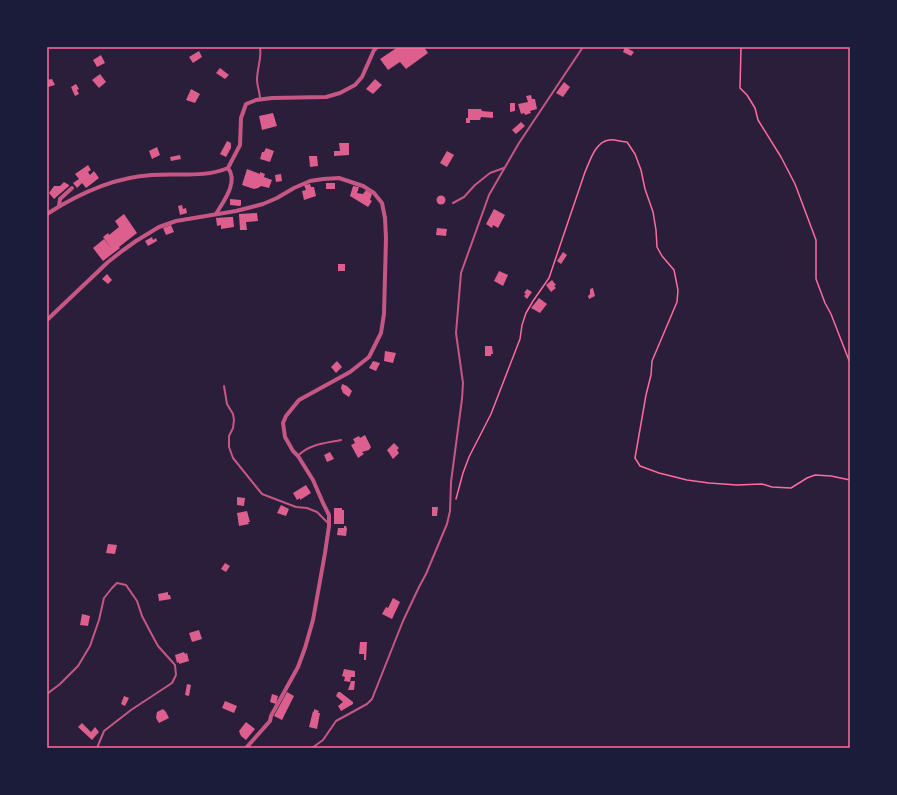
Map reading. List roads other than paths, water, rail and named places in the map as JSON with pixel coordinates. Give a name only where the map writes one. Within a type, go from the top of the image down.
[{"type":"street","points":[[47,214],[59,206],[103,185],[131,176],[182,174],[202,175],[216,173],[228,168],[240,145],[241,118],[246,104],[260,100],[326,97],[340,93],[355,85],[362,77],[374,50],[377,47]]},
{"type":"street","points":[[216,214],[230,188],[232,178],[231,172],[228,168]]},
{"type":"street","points":[[47,320],[108,262],[136,241],[159,227],[176,221],[263,204],[278,198],[294,188],[323,178],[339,178],[364,186],[374,193],[382,203],[385,218],[386,238],[384,314],[381,333],[369,357],[350,372],[299,400],[286,416],[283,423],[285,437],[313,480],[329,515],[325,553],[312,620],[298,667],[271,716],[270,721],[246,748]]},
{"type":"street","points":[[59,206],[60,200],[72,188]]},
{"type":"lane","points":[[260,47],[261,53],[256,82],[260,91],[260,100]]},
{"type":"lane","points":[[312,748],[323,740],[336,721],[367,704],[372,699],[403,621],[426,574],[447,524],[450,511],[451,482],[463,383],[456,333],[461,273],[489,195],[519,143],[583,47]]},
{"type":"lane","points":[[453,203],[464,197],[475,185],[490,173],[505,168]]},
{"type":"lane","points":[[224,386],[227,404],[234,420],[233,428],[229,436],[229,447],[233,458],[262,494],[317,512],[328,524]]},
{"type":"lane","points":[[298,456],[302,451],[310,447],[341,440]]},
{"type":"lane","points":[[47,694],[60,684],[78,666],[90,646],[99,620],[104,598],[117,583],[126,586],[137,601],[142,616],[158,646],[175,665],[176,676],[172,683],[131,710],[104,731],[97,748]]}]
